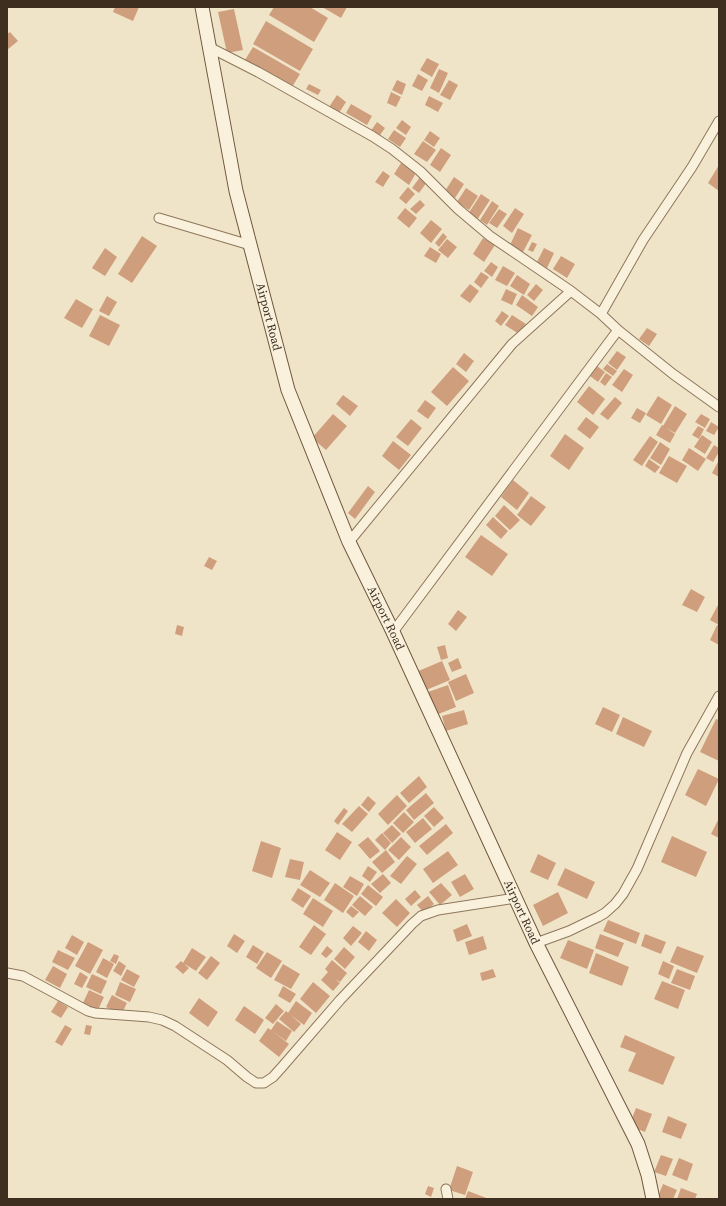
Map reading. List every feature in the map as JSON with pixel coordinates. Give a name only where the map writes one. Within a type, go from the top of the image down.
[{"type":"main road","name":"Airport Road","points":[[202,7],[236,191],[288,390],[349,542],[393,632],[536,943],[638,1144],[648,1175],[653,1199]]},
{"type":"street","points":[[209,47],[258,72],[372,136],[392,149],[420,170],[458,209],[490,236],[571,291],[673,374],[719,407]]},
{"type":"street","points":[[601,314],[643,240],[692,168],[719,121]]},
{"type":"street","points":[[159,218],[250,245]]},
{"type":"street","points":[[349,542],[512,344],[571,291]]},
{"type":"street","points":[[393,632],[618,330]]},
{"type":"street","points":[[536,943],[570,931],[605,913],[623,894],[637,869],[687,752],[719,696]]},
{"type":"street","points":[[7,973],[23,976],[88,1011],[95,1013],[149,1017],[162,1020],[176,1026],[210,1048],[247,1077],[256,1083],[260,1083],[267,1081],[282,1067],[340,1000],[421,916],[438,910],[516,898]]},
{"type":"street","points":[[446,1189],[448,1199]]},
{"type":"building","points":[[115,7],[139,7],[133,21],[113,12]]},
{"type":"building","points":[[274,7],[310,7],[328,18],[314,42],[269,15]]},
{"type":"building","points":[[322,7],[347,7],[341,18]]},
{"type":"building","points":[[234,9],[243,50],[227,53],[218,12]]},
{"type":"building","points":[[266,21],[313,49],[300,71],[253,44]]},
{"type":"building","points":[[10,32],[18,41],[7,50],[7,34]]},
{"type":"building","points":[[253,47],[300,74],[292,87],[245,60]]},
{"type":"building","points":[[427,58],[439,64],[432,77],[420,70]]},
{"type":"building","points":[[439,69],[448,73],[439,93],[430,88]]},
{"type":"building","points":[[418,74],[428,80],[422,91],[412,86]]},
{"type":"building","points":[[397,80],[406,84],[402,95],[392,90]]},
{"type":"building","points":[[449,80],[458,85],[450,100],[440,95]]},
{"type":"building","points":[[309,84],[321,90],[318,95],[306,89]]},
{"type":"building","points":[[391,92],[401,97],[396,107],[387,103]]},
{"type":"building","points":[[337,95],[346,102],[339,113],[329,107]]},
{"type":"building","points":[[429,96],[443,103],[438,112],[425,105]]},
{"type":"building","points":[[351,104],[372,116],[367,125],[346,113]]},
{"type":"building","points":[[402,120],[411,127],[406,135],[396,128]]},
{"type":"building","points":[[377,122],[385,128],[378,138],[370,132]]},
{"type":"building","points":[[394,130],[406,138],[400,147],[388,139]]},
{"type":"building","points":[[430,131],[440,138],[434,147],[424,140]]},
{"type":"building","points":[[423,141],[436,150],[427,162],[414,154]]},
{"type":"building","points":[[441,148],[451,155],[440,172],[430,165]]},
{"type":"building","points":[[401,163],[416,173],[409,185],[394,174]]},
{"type":"building","points":[[719,165],[719,191],[708,183]]},
{"type":"building","points":[[383,171],[390,176],[383,187],[375,182]]},
{"type":"building","points":[[420,177],[427,182],[419,193],[412,188]]},
{"type":"building","points":[[454,177],[464,184],[455,198],[445,191]]},
{"type":"building","points":[[408,187],[415,194],[406,204],[399,198]]},
{"type":"building","points":[[466,188],[478,196],[469,210],[457,202]]},
{"type":"building","points":[[481,194],[490,200],[477,220],[468,214]]},
{"type":"building","points":[[420,200],[425,205],[416,214],[410,209]]},
{"type":"building","points":[[492,201],[499,206],[487,225],[480,220]]},
{"type":"building","points":[[405,208],[417,218],[409,228],[397,218]]},
{"type":"building","points":[[515,208],[524,214],[512,233],[503,226]]},
{"type":"building","points":[[499,209],[507,214],[497,228],[489,223]]},
{"type":"building","points":[[431,220],[442,229],[431,243],[420,233]]},
{"type":"building","points":[[518,228],[532,235],[523,252],[510,245]]},
{"type":"building","points":[[443,233],[447,237],[439,247],[435,243]]},
{"type":"building","points":[[142,236],[157,246],[132,283],[118,274]]},
{"type":"building","points":[[483,238],[495,245],[484,262],[473,254]]},
{"type":"building","points":[[447,239],[457,247],[448,258],[438,250]]},
{"type":"building","points":[[532,242],[537,244],[533,252],[528,250]]},
{"type":"building","points":[[430,247],[441,254],[436,263],[424,256]]},
{"type":"building","points":[[105,248],[117,257],[105,276],[92,268]]},
{"type":"building","points":[[544,248],[554,253],[547,268],[537,262]]},
{"type":"building","points":[[561,256],[575,264],[567,278],[553,269]]},
{"type":"building","points":[[491,262],[498,267],[492,277],[484,271]]},
{"type":"building","points":[[503,266],[515,273],[507,286],[495,280]]},
{"type":"building","points":[[481,272],[489,277],[481,288],[474,282]]},
{"type":"building","points":[[517,275],[530,284],[524,295],[510,286]]},
{"type":"building","points":[[470,284],[479,291],[470,303],[460,296]]},
{"type":"building","points":[[536,284],[543,290],[534,301],[527,295]]},
{"type":"building","points":[[506,289],[517,294],[512,305],[501,300]]},
{"type":"building","points":[[522,295],[538,307],[532,316],[516,305]]},
{"type":"building","points":[[107,296],[117,302],[109,316],[99,311]]},
{"type":"building","points":[[76,299],[93,309],[82,328],[64,318]]},
{"type":"building","points":[[502,311],[509,316],[501,326],[495,321]]},
{"type":"building","points":[[100,315],[120,325],[109,346],[89,336]]},
{"type":"building","points":[[512,315],[526,324],[519,334],[505,325]]},
{"type":"building","points":[[647,328],[657,334],[649,346],[639,339]]},
{"type":"building","points":[[617,351],[626,357],[617,370],[608,363]]},
{"type":"building","points":[[464,353],[474,361],[466,372],[456,364]]},
{"type":"building","points":[[607,364],[617,371],[613,376],[603,369]]},
{"type":"building","points":[[597,366],[605,372],[598,382],[590,376]]},
{"type":"building","points":[[453,367],[469,381],[447,406],[431,392]]},
{"type":"building","points":[[624,369],[633,375],[622,392],[612,385]]},
{"type":"building","points":[[606,373],[612,377],[605,386],[600,382]]},
{"type":"building","points":[[589,386],[605,399],[593,415],[577,402]]},
{"type":"building","points":[[343,395],[358,406],[350,416],[336,404]]},
{"type":"building","points":[[658,396],[672,405],[661,424],[646,415]]},
{"type":"building","points":[[615,397],[622,403],[608,420],[600,414]]},
{"type":"building","points":[[425,400],[436,408],[428,419],[417,411]]},
{"type":"building","points":[[675,406],[687,414],[675,433],[663,426]]},
{"type":"building","points":[[637,408],[646,413],[640,423],[631,418]]},
{"type":"building","points":[[333,414],[347,426],[326,450],[312,438]]},
{"type":"building","points":[[701,414],[710,419],[705,428],[695,422]]},
{"type":"building","points":[[586,417],[599,427],[590,439],[577,429]]},
{"type":"building","points":[[411,419],[422,428],[408,446],[396,437]]},
{"type":"building","points":[[711,422],[719,427],[714,435],[706,431]]},
{"type":"building","points":[[662,425],[675,434],[670,443],[656,435]]},
{"type":"building","points":[[698,426],[704,429],[699,439],[692,435]]},
{"type":"building","points":[[565,434],[584,448],[569,470],[550,456]]},
{"type":"building","points":[[702,435],[712,442],[705,454],[694,447]]},
{"type":"building","points":[[650,436],[658,442],[642,466],[633,460]]},
{"type":"building","points":[[393,441],[411,455],[399,470],[382,456]]},
{"type":"building","points":[[660,442],[670,449],[661,465],[650,458]]},
{"type":"building","points":[[714,445],[719,448],[719,452],[713,462],[706,458]]},
{"type":"building","points":[[689,448],[706,459],[698,471],[682,460]]},
{"type":"building","points":[[669,456],[687,466],[677,483],[659,473]]},
{"type":"building","points":[[649,459],[660,467],[655,473],[645,466]]},
{"type":"building","points":[[719,460],[719,477],[712,473]]},
{"type":"building","points":[[513,480],[529,493],[517,510],[501,497]]},
{"type":"building","points":[[368,486],[375,492],[355,519],[348,513]]},
{"type":"building","points":[[531,496],[546,507],[531,526],[517,515]]},
{"type":"building","points":[[504,505],[520,520],[510,530],[495,516]]},
{"type":"building","points":[[493,517],[508,531],[501,539],[486,525]]},
{"type":"building","points":[[481,535],[508,554],[492,576],[465,557]]},
{"type":"building","points":[[209,557],[217,561],[212,570],[204,566]]},
{"type":"building","points":[[691,589],[705,597],[697,612],[682,605]]},
{"type":"building","points":[[719,603],[719,625],[710,620]]},
{"type":"building","points":[[458,610],[467,617],[456,631],[448,624]]},
{"type":"building","points":[[177,625],[184,627],[182,636],[175,634]]},
{"type":"building","points":[[717,625],[719,626],[719,645],[710,640]]},
{"type":"building","points":[[445,645],[448,658],[441,660],[437,647]]},
{"type":"building","points":[[458,658],[462,668],[452,672],[448,663]]},
{"type":"building","points":[[442,661],[450,680],[424,691],[416,672]]},
{"type":"building","points":[[466,674],[474,693],[456,701],[448,682]]},
{"type":"building","points":[[448,685],[456,707],[436,715],[428,692]]},
{"type":"building","points":[[603,707],[620,715],[612,732],[595,724]]},
{"type":"building","points":[[464,710],[468,724],[446,731],[442,716]]},
{"type":"building","points":[[623,717],[652,731],[644,747],[616,734]]},
{"type":"building","points":[[716,719],[719,720],[719,761],[700,752]]},
{"type":"building","points":[[698,769],[719,779],[706,806],[685,795]]},
{"type":"building","points":[[419,776],[427,787],[409,803],[400,793]]},
{"type":"building","points":[[426,793],[434,803],[414,820],[406,810]]},
{"type":"building","points":[[397,795],[407,806],[388,825],[378,814]]},
{"type":"building","points":[[368,796],[376,803],[369,812],[361,805]]},
{"type":"building","points":[[359,806],[368,814],[352,832],[342,824]]},
{"type":"building","points":[[434,807],[444,818],[434,827],[424,816]]},
{"type":"building","points":[[344,808],[348,811],[338,825],[334,821]]},
{"type":"building","points":[[404,812],[414,822],[403,833],[393,823]]},
{"type":"building","points":[[423,818],[432,829],[415,843],[406,832]]},
{"type":"building","points":[[719,818],[719,838],[711,834]]},
{"type":"building","points":[[446,824],[453,833],[427,855],[419,846]]},
{"type":"building","points":[[392,825],[401,834],[392,843],[383,833]]},
{"type":"building","points":[[337,832],[352,842],[340,860],[325,850]]},
{"type":"building","points":[[382,833],[391,843],[385,850],[375,840]]},
{"type":"building","points":[[672,836],[707,852],[696,877],[661,862]]},
{"type":"building","points":[[368,837],[380,851],[370,859],[358,845]]},
{"type":"building","points":[[401,837],[411,847],[399,860],[388,850]]},
{"type":"building","points":[[261,841],[281,848],[272,878],[252,871]]},
{"type":"building","points":[[386,850],[395,862],[382,873],[372,862]]},
{"type":"building","points":[[448,851],[458,865],[433,883],[423,869]]},
{"type":"building","points":[[538,854],[556,863],[548,880],[530,872]]},
{"type":"building","points":[[407,856],[417,864],[401,884],[390,876]]},
{"type":"building","points":[[290,859],[304,862],[300,880],[285,877]]},
{"type":"building","points":[[368,866],[377,872],[370,882],[362,876]]},
{"type":"building","points":[[565,868],[595,882],[587,899],[557,885]]},
{"type":"building","points":[[310,870],[330,883],[320,897],[300,885]]},
{"type":"building","points":[[383,874],[391,883],[380,893],[371,884]]},
{"type":"building","points":[[465,874],[474,889],[460,897],[451,882]]},
{"type":"building","points":[[350,876],[364,884],[357,896],[343,887]]},
{"type":"building","points":[[335,883],[354,896],[343,913],[324,900]]},
{"type":"building","points":[[441,883],[452,895],[440,905],[429,892]]},
{"type":"building","points":[[368,885],[383,897],[376,906],[361,894]]},
{"type":"building","points":[[298,888],[311,896],[303,908],[291,900]]},
{"type":"building","points":[[415,890],[421,897],[411,906],[405,899]]},
{"type":"building","points":[[558,892],[568,913],[543,926],[533,905]]},
{"type":"building","points":[[360,896],[373,907],[365,916],[352,905]]},
{"type":"building","points":[[428,896],[434,904],[424,913],[417,905]]},
{"type":"building","points":[[313,898],[333,911],[323,927],[303,914]]},
{"type":"building","points":[[396,899],[410,913],[397,927],[382,913]]},
{"type":"building","points":[[351,906],[359,912],[353,918],[346,912]]},
{"type":"building","points":[[608,920],[640,933],[636,944],[603,931]]},
{"type":"building","points":[[467,924],[472,936],[457,942],[453,930]]},
{"type":"building","points":[[314,925],[326,934],[311,955],[299,947]]},
{"type":"building","points":[[353,926],[362,933],[351,946],[343,938]]},
{"type":"building","points":[[366,931],[377,940],[369,951],[358,942]]},
{"type":"building","points":[[234,934],[245,941],[237,953],[227,946]]},
{"type":"building","points":[[600,934],[624,943],[618,957],[595,948]]},
{"type":"building","points":[[645,934],[666,942],[661,954],[641,946]]},
{"type":"building","points":[[72,935],[84,942],[77,955],[65,948]]},
{"type":"building","points":[[483,936],[487,949],[469,955],[465,942]]},
{"type":"building","points":[[568,940],[594,950],[587,969],[560,958]]},
{"type":"building","points":[[88,942],[103,950],[90,974],[75,966]]},
{"type":"building","points":[[253,945],[264,952],[257,964],[246,957]]},
{"type":"building","points":[[327,946],[333,951],[326,958],[321,954]]},
{"type":"building","points":[[677,946],[704,956],[697,973],[670,962]]},
{"type":"building","points":[[344,947],[355,957],[345,969],[334,959]]},
{"type":"building","points":[[192,948],[206,957],[196,971],[183,963]]},
{"type":"building","points":[[58,950],[75,958],[68,970],[52,962]]},
{"type":"building","points":[[267,952],[282,961],[271,978],[256,968]]},
{"type":"building","points":[[596,953],[629,967],[622,986],[589,973]]},
{"type":"building","points":[[114,954],[119,956],[116,964],[110,961]]},
{"type":"building","points":[[211,956],[220,963],[207,980],[198,973]]},
{"type":"building","points":[[103,958],[114,964],[107,978],[96,972]]},
{"type":"building","points":[[332,960],[347,973],[340,982],[335,979],[340,983],[333,991],[321,980],[328,972],[325,969]]},
{"type":"building","points":[[119,961],[126,966],[121,976],[113,971]]},
{"type":"building","points":[[181,961],[189,968],[183,974],[175,967]]},
{"type":"building","points":[[663,961],[674,966],[669,979],[658,974]]},
{"type":"building","points":[[283,964],[300,974],[291,989],[274,980]]},
{"type":"building","points":[[53,966],[67,974],[60,988],[45,980]]},
{"type":"building","points":[[127,969],[140,976],[134,987],[121,980]]},
{"type":"building","points":[[493,969],[496,977],[482,981],[480,973]]},
{"type":"building","points":[[677,969],[695,976],[690,990],[671,983]]},
{"type":"building","points":[[80,972],[88,977],[82,988],[74,984]]},
{"type":"building","points":[[92,974],[107,981],[101,994],[86,987]]},
{"type":"building","points":[[662,981],[685,990],[678,1009],[654,999]]},
{"type":"building","points":[[120,982],[136,989],[130,1002],[115,995]]},
{"type":"building","points":[[313,982],[330,996],[316,1013],[300,999]]},
{"type":"building","points":[[283,986],[296,994],[290,1003],[278,996]]},
{"type":"building","points":[[89,990],[104,997],[97,1012],[82,1005]]},
{"type":"building","points":[[112,995],[127,1003],[121,1015],[106,1007]]},
{"type":"building","points":[[199,998],[218,1012],[208,1027],[189,1013]]},
{"type":"building","points":[[58,1001],[68,1007],[61,1018],[51,1012]]},
{"type":"building","points":[[296,1001],[312,1013],[304,1025],[288,1013]]},
{"type":"building","points":[[276,1004],[284,1011],[273,1024],[265,1018]]},
{"type":"building","points":[[244,1006],[264,1020],[255,1034],[235,1020]]},
{"type":"building","points":[[286,1011],[301,1024],[294,1032],[279,1019]]},
{"type":"building","points":[[277,1021],[292,1031],[286,1041],[272,1031],[289,1044],[279,1057],[259,1041],[268,1028],[271,1030]]},
{"type":"building","points":[[65,1025],[72,1029],[62,1046],[55,1042]]},
{"type":"building","points":[[86,1025],[92,1026],[90,1035],[84,1034]]},
{"type":"building","points":[[625,1035],[675,1057],[663,1085],[628,1071],[636,1053],[620,1047]]},
{"type":"building","points":[[636,1108],[652,1114],[645,1132],[629,1126]]},
{"type":"building","points":[[668,1116],[687,1124],[681,1139],[662,1132]]},
{"type":"building","points":[[661,1155],[673,1159],[666,1176],[654,1172]]},
{"type":"building","points":[[679,1158],[693,1164],[687,1181],[672,1175]]},
{"type":"building","points":[[457,1166],[473,1172],[465,1195],[449,1190]]},
{"type":"building","points":[[663,1184],[677,1190],[673,1199],[657,1199]]},
{"type":"building","points":[[428,1186],[434,1188],[431,1197],[425,1194]]},
{"type":"building","points":[[681,1188],[697,1194],[695,1199],[677,1199]]},
{"type":"building","points":[[468,1191],[489,1199],[465,1199]]}]
